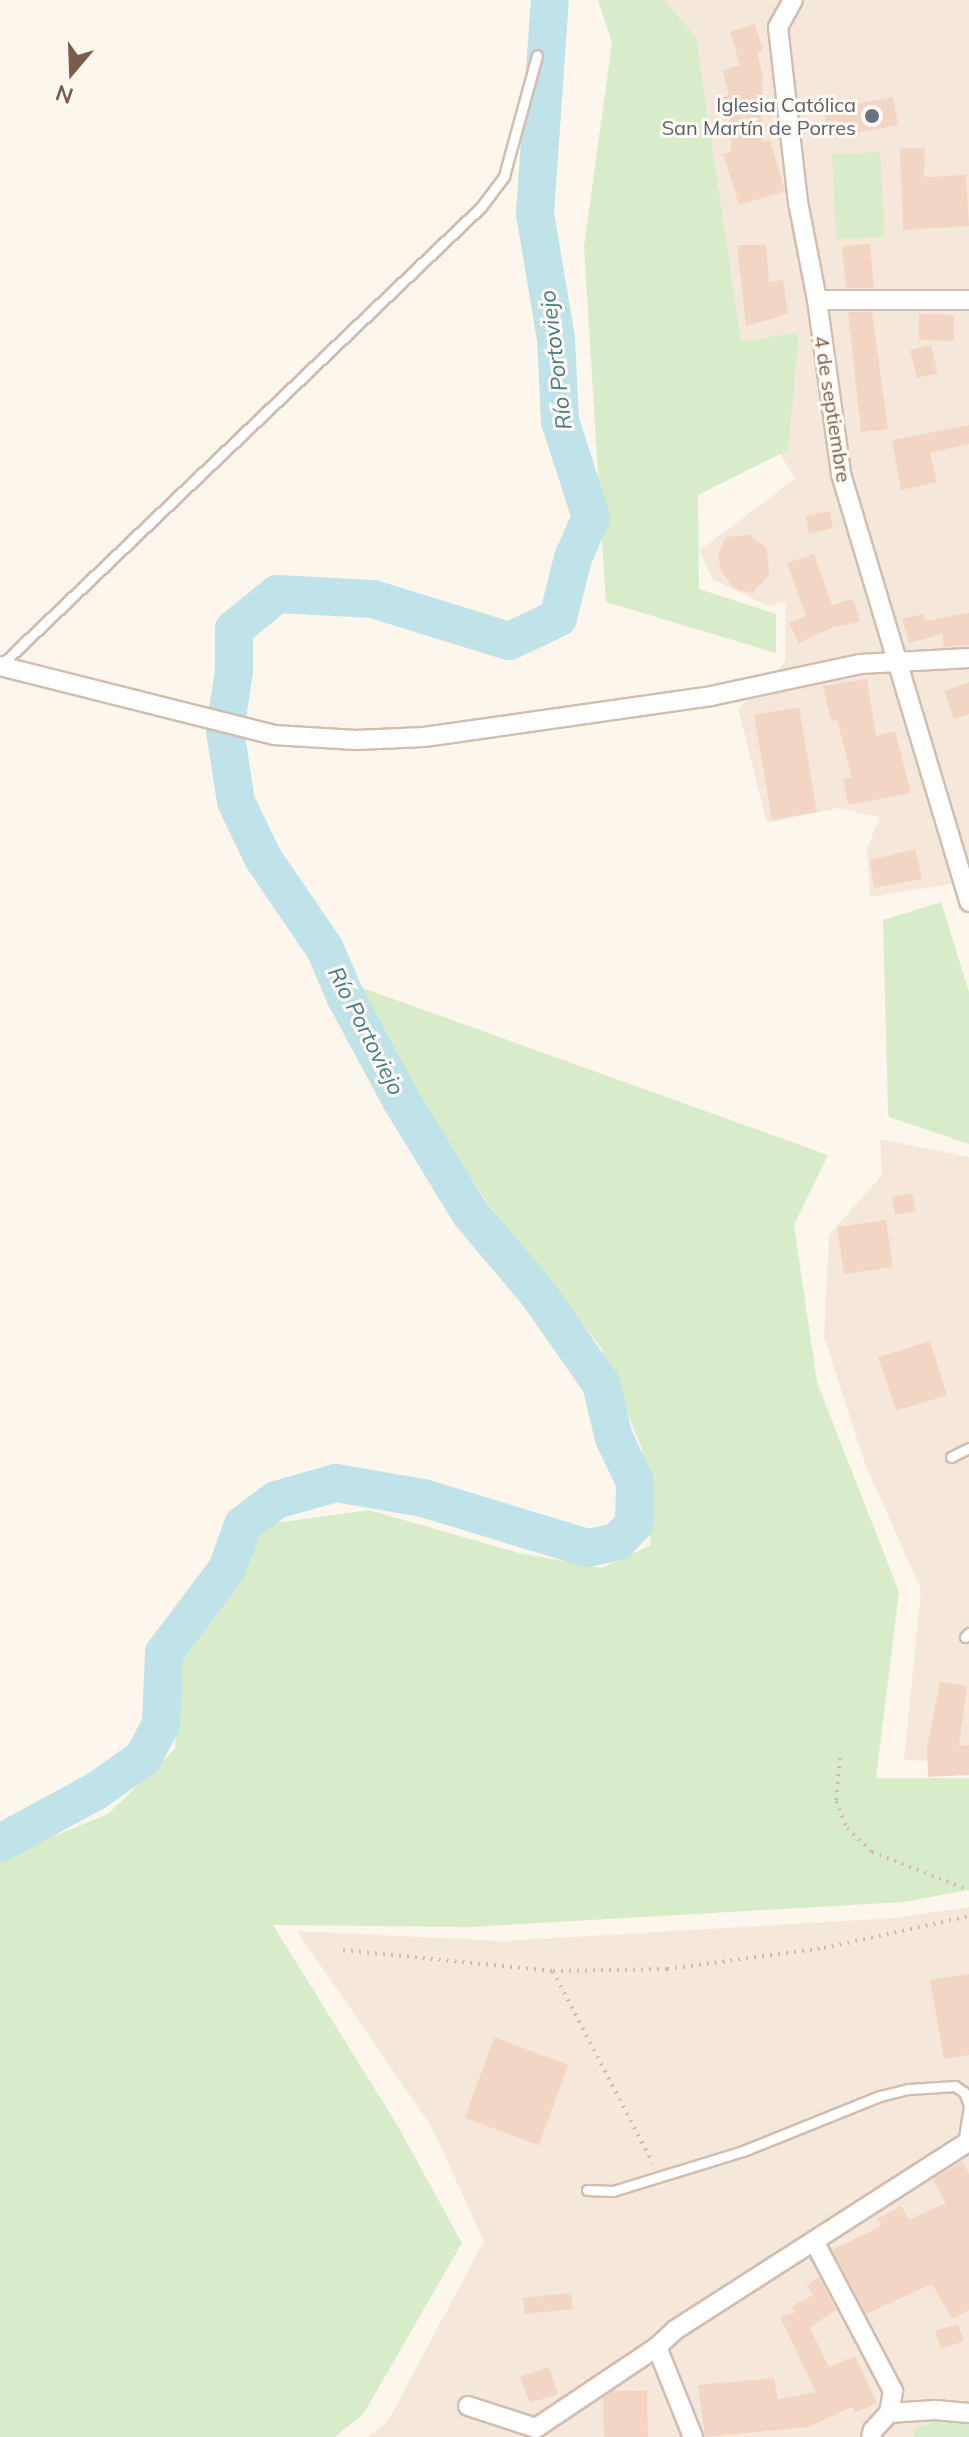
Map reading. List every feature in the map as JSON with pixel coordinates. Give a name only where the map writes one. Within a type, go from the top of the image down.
[{"type":"street","name":"4 de septiembre","points":[[775,0],[798,202],[817,300],[841,474],[895,665],[969,902]]},
{"type":"street","points":[[778,27],[793,0]]},
{"type":"street","points":[[817,300],[969,300]]},
{"type":"street","points":[[0,666],[274,735],[356,740],[424,737],[711,696],[860,664],[895,665],[969,658]]},
{"type":"street","points":[[468,2406],[492,2417],[536,2428],[657,2347],[675,2330],[966,2143]]},
{"type":"street","points":[[814,2241],[893,2391],[889,2413],[873,2430],[871,2437]]},
{"type":"street","points":[[657,2347],[693,2437]]},
{"type":"street","points":[[889,2413],[935,2410],[969,2413]]},
{"type":"lane","points":[[0,666],[481,207],[504,176],[537,55]]},
{"type":"lane","points":[[951,1457],[969,1448]]},
{"type":"lane","points":[[587,2190],[613,2191],[743,2151],[880,2096],[909,2089],[955,2086],[964,2092],[969,2106],[966,2143]]},
{"type":"path","points":[[840,1758],[836,1801],[847,1828],[872,1852],[969,1890]]},
{"type":"path","points":[[343,1950],[553,1971],[667,1969],[824,1948],[969,1916]]},
{"type":"path","points":[[553,1971],[660,2177]]},
{"type":"shaded area","points":[[665,0],[969,0],[969,881],[870,897],[867,848],[880,817],[838,808],[767,823],[738,709],[785,662],[786,602],[768,606],[712,579],[699,551],[795,479],[715,343],[700,290]]},
{"type":"shaded area","points":[[880,1139],[969,1157],[969,1763],[904,1760],[921,1590],[866,1466],[824,1337],[829,1235],[882,1175]]},
{"type":"shaded area","points":[[969,1907],[969,2409],[914,2429],[914,2437],[368,2437],[388,2421],[484,2241],[431,2126],[297,1931],[504,1941],[894,1918]]},
{"type":"green space","points":[[598,0],[664,0],[696,37],[741,342],[799,332],[788,450],[698,495],[699,589],[776,614],[776,653],[606,602],[584,247],[612,42]]},
{"type":"green space","points":[[880,152],[885,237],[836,239],[832,154]]},
{"type":"green space","points":[[941,902],[969,992],[969,1144],[889,1117],[888,1111],[883,920]]},
{"type":"green space","points":[[360,987],[828,1155],[794,1225],[817,1382],[899,1592],[876,1778],[969,1778],[969,1890],[903,1902],[470,1927],[273,1925],[399,2128],[462,2243],[364,2413],[335,2437],[0,2437],[0,1858],[108,1814],[175,1749],[179,1661],[268,1524],[369,1510],[519,1553],[602,1568],[651,1545],[642,1449],[602,1349],[488,1204],[420,1099]]},
{"type":"green space","points":[[969,2409],[969,2437],[914,2437],[913,2429]]},
{"type":"building","points":[[755,24],[763,51],[757,52],[764,81],[761,82],[765,106],[761,107],[763,142],[770,140],[785,191],[739,205],[723,154],[731,152],[729,113],[724,113],[721,97],[729,95],[722,70],[740,65],[730,32]]},
{"type":"building","name":"Iglesia Católica San Martín de Porres","points":[[893,97],[898,125],[851,134],[849,124],[826,126],[825,110]]},
{"type":"building","points":[[900,148],[925,148],[924,177],[966,175],[969,226],[903,230]]},
{"type":"building","points":[[870,244],[874,288],[846,288],[842,246]]},
{"type":"building","points":[[737,245],[766,245],[769,282],[783,280],[788,314],[746,326]]},
{"type":"building","points":[[848,312],[872,312],[888,429],[861,432]]},
{"type":"building","points":[[919,314],[954,315],[954,341],[919,340]]},
{"type":"building","points":[[931,345],[938,373],[917,378],[910,350]]},
{"type":"building","points":[[969,425],[969,444],[930,453],[937,482],[901,490],[892,440]]},
{"type":"building","points":[[830,511],[833,528],[809,534],[806,516]]},
{"type":"building","points":[[749,535],[767,548],[769,576],[752,593],[733,588],[721,570],[718,556],[726,537]]},
{"type":"building","points":[[814,554],[832,605],[853,599],[860,622],[833,627],[799,643],[789,623],[806,616],[787,563]]},
{"type":"building","points":[[969,613],[969,645],[944,647],[942,634],[909,643],[902,619],[923,614],[925,621]]},
{"type":"building","points":[[867,679],[876,736],[895,731],[911,793],[848,805],[843,779],[852,778],[837,720],[831,721],[823,686]]},
{"type":"building","points":[[969,682],[969,714],[954,719],[944,691]]},
{"type":"building","points":[[799,707],[817,812],[772,820],[754,715]]},
{"type":"building","points":[[915,849],[922,879],[874,888],[870,860]]},
{"type":"building","points":[[912,1193],[916,1211],[895,1215],[892,1197]]},
{"type":"building","points":[[886,1220],[893,1267],[844,1274],[837,1227]]},
{"type":"building","points":[[930,1341],[947,1395],[896,1411],[878,1357]]},
{"type":"building","points":[[940,1682],[967,1686],[959,1746],[969,1745],[969,1775],[928,1777],[927,1747]]},
{"type":"building","points":[[969,1974],[969,2055],[944,2059],[930,1980]]},
{"type":"building","points":[[494,2037],[568,2065],[539,2145],[465,2118]]},
{"type":"building","points":[[963,2161],[969,2174],[969,2310],[952,2319],[932,2284],[866,2314],[832,2250],[881,2226],[877,2219],[901,2206],[909,2220],[945,2203],[933,2179]]},
{"type":"building","points":[[819,2277],[836,2309],[810,2328],[829,2367],[855,2356],[877,2403],[855,2413],[852,2407],[808,2427],[705,2437],[698,2385],[774,2378],[778,2399],[816,2392],[780,2317],[795,2312],[792,2306],[813,2295],[807,2286]]},
{"type":"building","points":[[571,2293],[573,2309],[525,2314],[522,2298]]},
{"type":"building","points":[[958,2324],[964,2341],[941,2349],[935,2331]]},
{"type":"building","points":[[549,2367],[558,2394],[530,2403],[520,2377]]},
{"type":"building","points":[[647,2390],[648,2437],[604,2437],[603,2398],[613,2391]]},
{"type":"waterway","name":"Río Portoviejo","points":[[0,1843],[96,1791],[143,1758],[161,1724],[164,1653],[227,1569],[243,1525],[276,1500],[336,1483],[423,1498],[588,1548],[617,1542],[634,1524],[635,1482],[614,1438],[601,1384],[539,1295],[470,1213],[401,1100],[346,998],[325,949],[263,858],[236,802],[225,730],[234,671],[234,629],[277,594],[373,599],[509,641],[558,618],[573,558],[591,517],[560,421],[556,339],[535,213],[550,0]]},
{"type":"place","name":"Iglesia Católica San Martín de Porres","points":[[872,116]]}]
